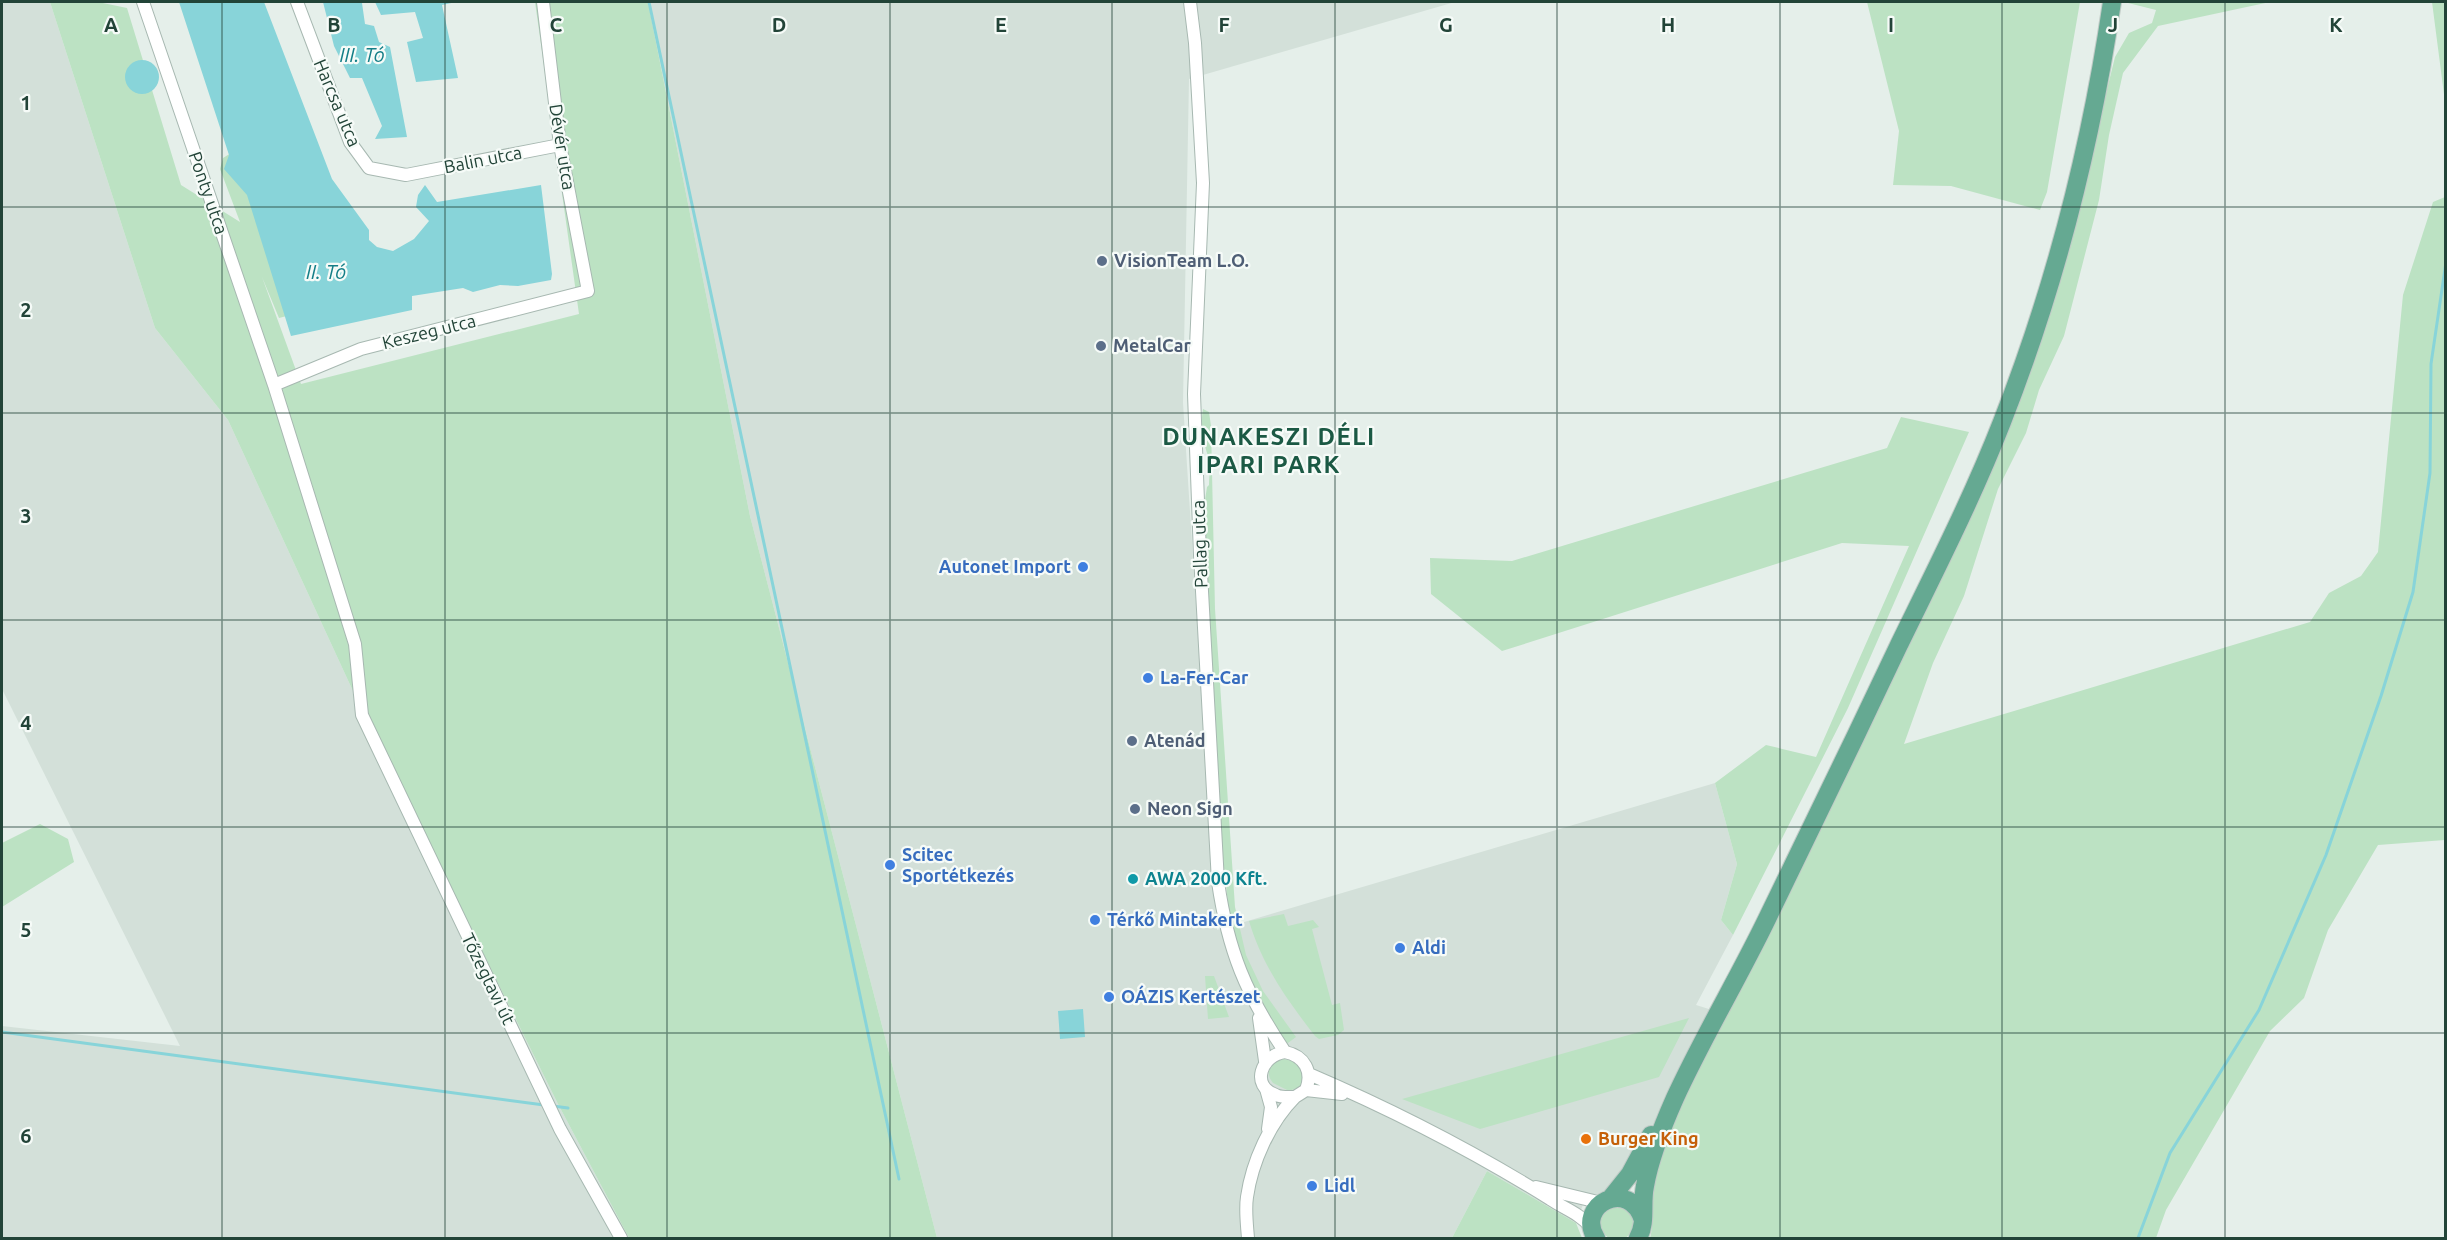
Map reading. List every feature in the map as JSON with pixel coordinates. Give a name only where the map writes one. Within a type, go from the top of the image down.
[{"type":"main road","points":[[1638,1239],[1643,1229],[1644,1188],[1654,1152],[1675,1099],[1766,922],[1974,490],[2002,421],[2049,284],[2081,166],[2095,104],[2112,2]]},
{"type":"main road","points":[[1593,1234],[1592,1218],[1630,1174],[1654,1129],[1675,1099]]},
{"type":"main road","points":[[1606,1201],[1628,1200],[1635,1204],[1643,1220]]},
{"type":"street","name":"Ponty utca","points":[[143,2],[274,385],[355,644],[362,715]]},
{"type":"street","name":"Harcsa utca","points":[[297,2],[350,142],[369,168],[406,175]]},
{"type":"street","name":"Dévér utca","points":[[543,2],[560,145],[588,291]]},
{"type":"street","name":"Pallag utca","points":[[1190,2],[1195,43],[1203,183],[1194,394],[1200,555],[1218,882],[1225,924],[1236,963],[1257,1008],[1286,1052]]},
{"type":"street","name":"Balin utca","points":[[406,175],[560,145]]},
{"type":"street","name":"Keszeg utca","points":[[274,385],[361,349],[588,291]]},
{"type":"street","name":"Tőzegtavi út","points":[[362,715],[560,1128],[621,1239]]},
{"type":"street","name":"Pallag utca","points":[[1257,1008],[1265,1044],[1265,1061]]},
{"type":"street","points":[[1266,1139],[1271,1107],[1261,1072],[1265,1061],[1271,1056],[1286,1052],[1302,1060],[1309,1074],[1420,1124],[1532,1186],[1550,1200],[1581,1215],[1593,1234]]},
{"type":"street","points":[[1248,1239],[1246,1199],[1252,1171],[1266,1139],[1284,1108],[1300,1094],[1309,1074]]},
{"type":"street","points":[[1266,1089],[1274,1095],[1324,1090],[1367,1099]]},
{"type":"street","points":[[1532,1186],[1606,1201]]},
{"type":"shaded area","points":[[2,2],[50,2],[155,328],[228,420],[358,702],[558,1104],[629,1238],[2,1238],[2,1026],[180,1046],[2,689]]},
{"type":"shaded area","points":[[648,2],[1455,2],[1189,79],[1183,403],[1217,930],[1715,783],[1737,864],[1721,920],[1733,935],[1696,1005],[1725,1014],[1649,1186],[1616,1184],[1599,1194],[1587,1194],[1576,1223],[1487,1171],[1452,1238],[937,1238],[750,516]]},
{"type":"green space","points":[[50,2],[98,2],[127,8],[181,185],[240,222],[220,169],[223,158],[263,133],[388,290],[279,318],[262,277],[301,384],[579,314],[535,2],[648,2],[750,516],[937,1238],[629,1238],[558,1104],[358,702],[228,420],[155,328]]},
{"type":"green space","points":[[1867,2],[2080,2],[2047,192],[2040,210],[1951,186],[1893,185],[1899,131]]},
{"type":"green space","points":[[2124,2],[2270,2],[2158,26],[2123,73],[2109,135],[2099,200],[2064,336],[2039,390],[2026,433],[1998,489],[1964,596],[1933,663],[1904,744],[2310,622],[2329,593],[2361,576],[2378,552],[2403,295],[2433,202],[2445,197],[2445,840],[2378,845],[2328,930],[2304,998],[2270,1031],[2166,1210],[2156,1238],[1650,1238],[1652,1226],[1649,1188],[1675,1117],[1979,499],[2096,134],[2115,57],[2129,33],[2152,23],[2156,10]]},
{"type":"green space","points":[[2432,2],[2445,2],[2445,102]]},
{"type":"green space","points":[[1203,409],[1209,412],[1211,426],[1215,609],[1235,907],[1246,955],[1263,991],[1296,1037],[1288,1043],[1283,1041],[1277,1033],[1246,970],[1229,913],[1222,849],[1203,513],[1210,467],[1202,433]]},
{"type":"green space","points":[[1901,417],[1969,432],[1848,708],[1733,935],[1721,920],[1737,864],[1715,783],[1766,745],[1816,757],[1909,546],[1842,543],[1502,651],[1431,594],[1430,558],[1512,561],[1887,448]]},
{"type":"green space","points":[[40,824],[68,839],[74,862],[2,907],[2,843]]},
{"type":"green space","points":[[1284,914],[1288,926],[1313,920],[1319,927],[1312,929],[1332,1005],[1340,1003],[1344,1030],[1338,1035],[1319,1039],[1315,1036],[1285,995],[1254,937],[1249,921]]},
{"type":"green space","points":[[1205,976],[1214,976],[1229,1017],[1208,1019]]},
{"type":"green space","points":[[1689,1018],[1659,1077],[1480,1129],[1402,1099]]},
{"type":"green space","points":[[1277,1059],[1289,1060],[1298,1065],[1302,1074],[1302,1086],[1289,1091],[1273,1083],[1269,1070]]},
{"type":"green space","points":[[1487,1171],[1576,1223],[1582,1238],[1452,1238]]},
{"type":"green space","points":[[1617,1206],[1629,1211],[1634,1223],[1629,1235],[1617,1240],[1605,1235],[1600,1223],[1605,1211]]},
{"type":"water","name":"II. Tó","points":[[179,2],[264,2],[332,179],[369,230],[369,240],[377,247],[393,251],[414,239],[429,221],[416,207],[418,195],[425,185],[437,202],[541,185],[551,280],[518,286],[500,285],[473,292],[463,288],[412,296],[412,310],[291,336],[247,195],[224,169],[229,155]]},
{"type":"water","name":"III. Tó","points":[[323,2],[366,2],[362,3],[365,24],[374,26],[379,42],[390,47],[407,137],[375,139],[382,126],[362,78],[350,78],[334,46]]},
{"type":"water","name":"III. Tó","points":[[375,2],[456,2],[442,5],[458,78],[416,82],[407,42],[423,38],[415,12],[381,15]]},
{"type":"water","points":[[142,60],[154,65],[159,77],[154,89],[142,94],[130,89],[125,77],[130,65]]},
{"type":"water","points":[[1083,1009],[1085,1037],[1060,1039],[1058,1011]]},
{"type":"waterway","points":[[649,2],[899,1179]]},
{"type":"waterway","points":[[2138,1238],[2170,1153],[2259,1010],[2326,855],[2381,696],[2413,592],[2430,473],[2431,364],[2446,262]]},
{"type":"waterway","points":[[2,1032],[544,1105]]},
{"type":"waterway","points":[[553,1106],[568,1108]]},
{"type":"place","name":"VisionTeam L.O.","points":[[1102,261]]},
{"type":"place","name":"MetalCar","points":[[1101,346]]},
{"type":"place","name":"Autonet Import","points":[[1083,567]]},
{"type":"place","name":"La-Fer-Car","points":[[1148,678]]},
{"type":"place","name":"Atenád","points":[[1132,741]]},
{"type":"place","name":"Neon Sign","points":[[1135,809]]},
{"type":"place","name":"Scitec Sportétkezés","points":[[890,865]]},
{"type":"place","name":"AWA 2000 Kft.","points":[[1133,879]]},
{"type":"place","name":"Térkő Mintakert","points":[[1095,920]]},
{"type":"place","name":"Aldi","points":[[1400,948]]},
{"type":"place","name":"OÁZIS Kertészet","points":[[1109,997]]},
{"type":"place","name":"Burger King","points":[[1586,1139]]},
{"type":"place","name":"Lidl","points":[[1312,1186]]},
{"type":"district","name":"DUNAKESZI DÉLI IPARI PARK","points":[[1269,451]]}]
